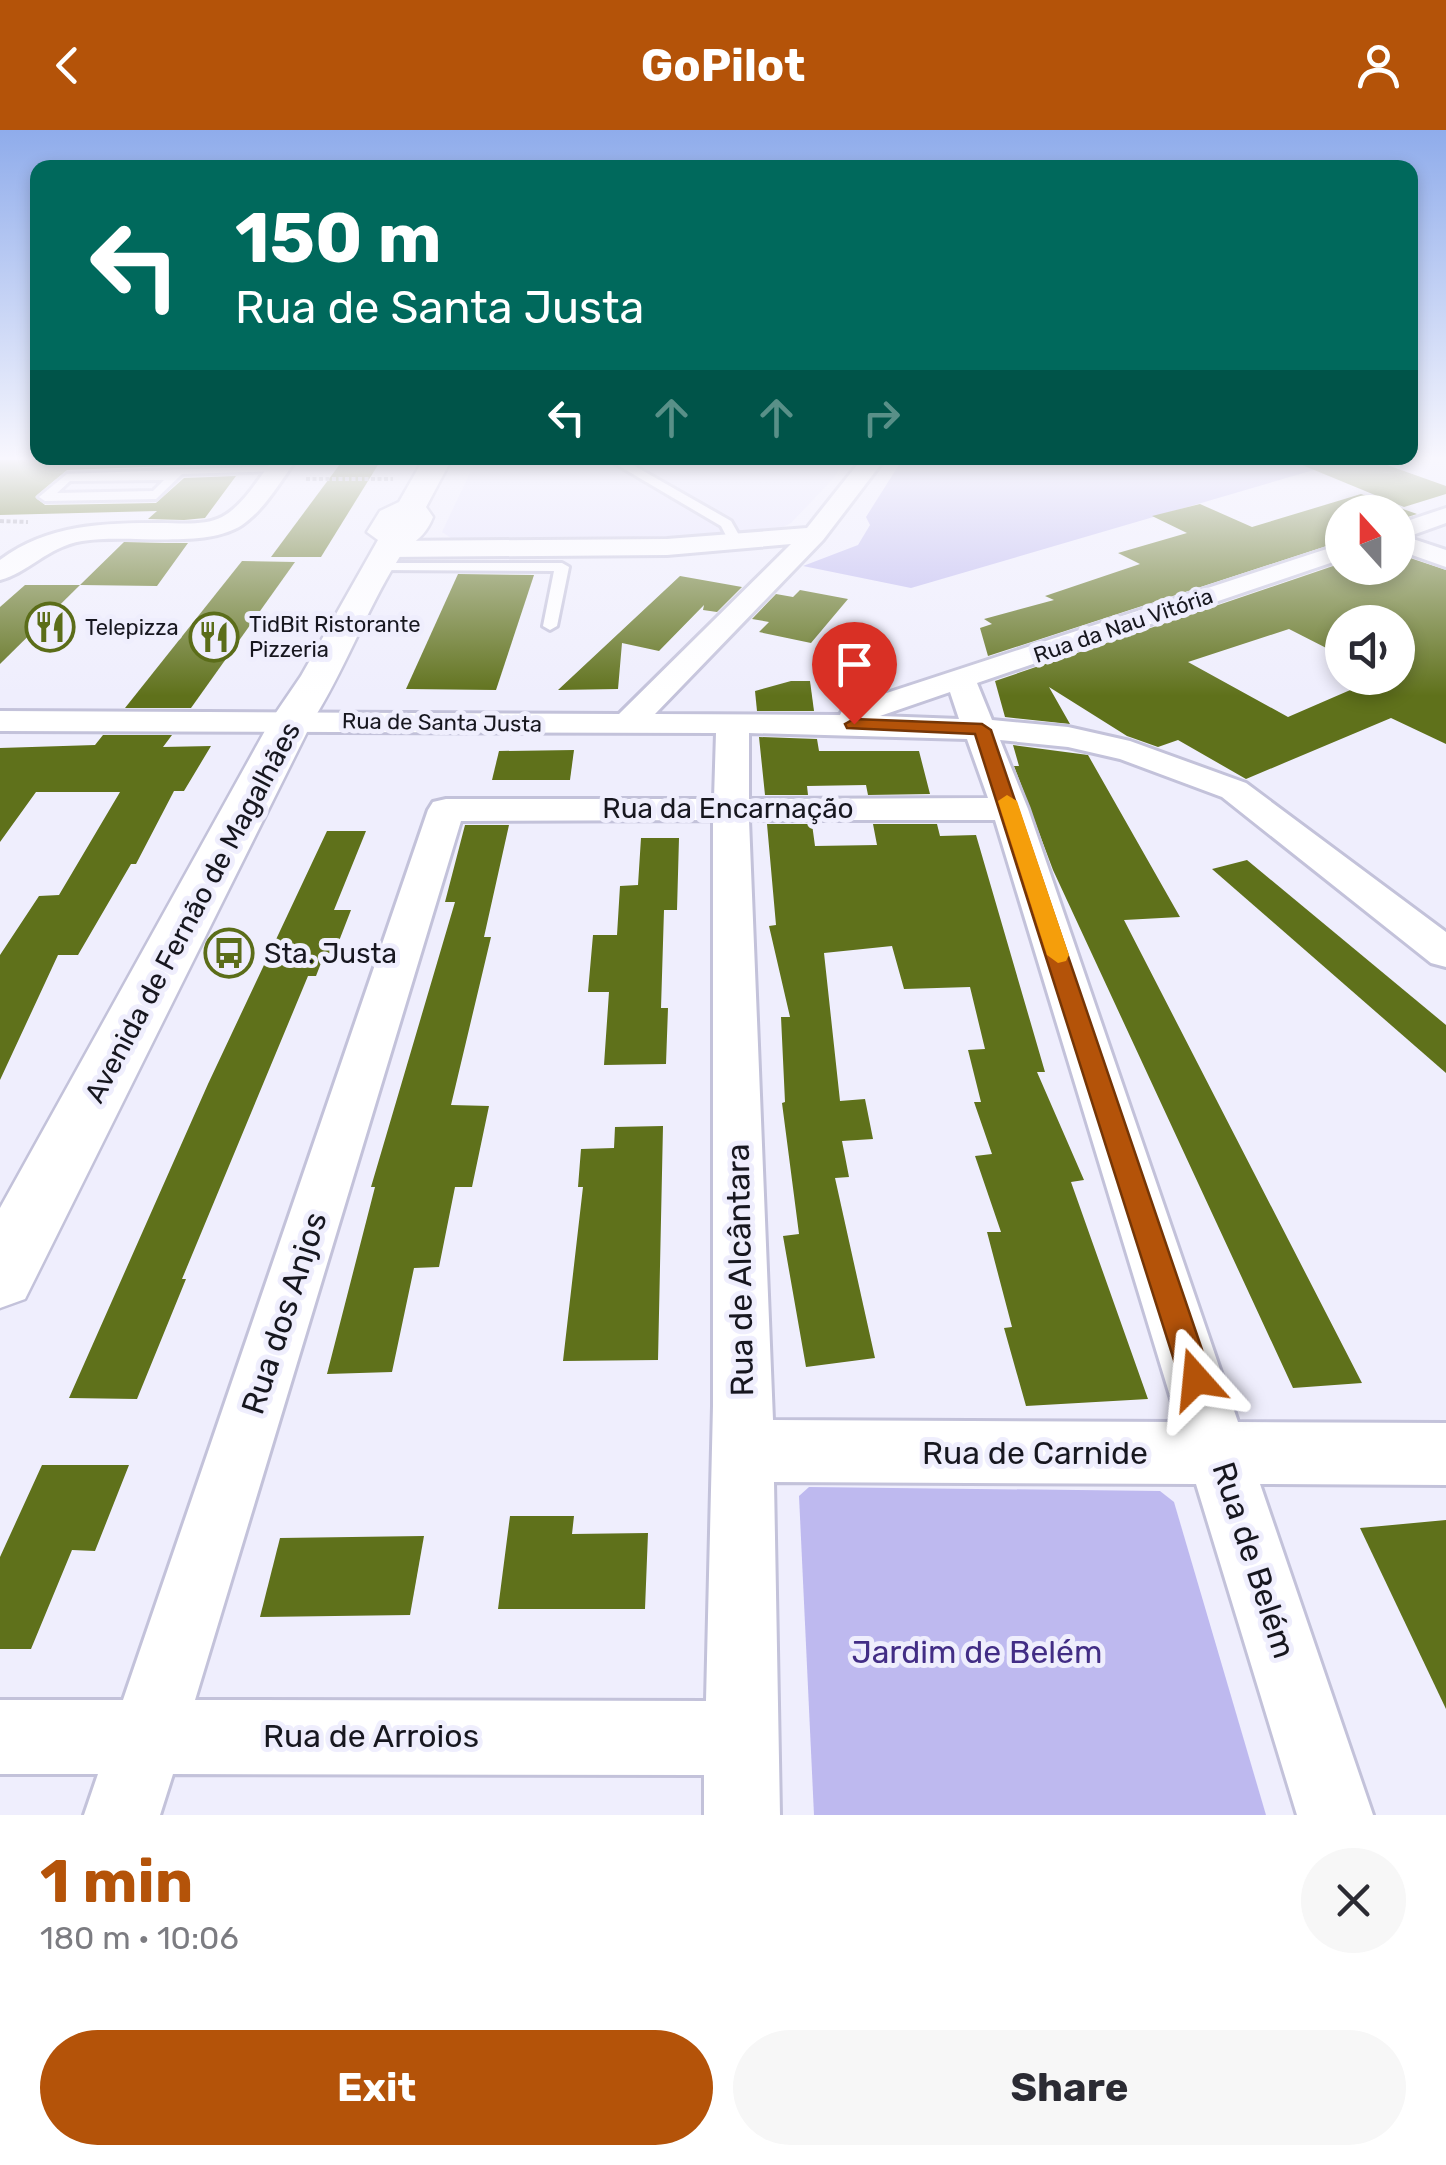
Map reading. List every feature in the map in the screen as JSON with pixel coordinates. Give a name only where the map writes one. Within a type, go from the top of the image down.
[{"type":"main road","name":"Avenida de Fernão de Magalhães","points":[[0,1276],[292,720],[321,676],[382,557],[403,539]]},
{"type":"street","points":[[0,572],[25,550],[53,539]]},
{"type":"street","points":[[382,557],[788,539]]},
{"type":"street","points":[[626,725],[811,539]]},
{"type":"street","points":[[667,547],[728,556],[750,569],[763,586]]},
{"type":"street","points":[[1415,548],[1446,559]]},
{"type":"street","name":"Rua da Nau Vitória","points":[[961,681],[1325,556]]},
{"type":"street","name":"Rua de Santa Justa","points":[[824,724],[961,681]]},
{"type":"street","name":"Rua de Belém","points":[[961,681],[1010,809],[1335,1815]]},
{"type":"street","name":"Rua de Santa Justa","points":[[0,721],[824,724],[1068,737],[1130,751],[1206,776],[1234,790],[1446,953]]},
{"type":"street","name":"Rua de Alcântara","points":[[733,724],[730,807],[743,1451],[742,1815]]},
{"type":"street","name":"Rua da Encarnação","points":[[446,810],[1010,809]]},
{"type":"street","name":"Rua dos Anjos","points":[[122,1815],[446,810]]},
{"type":"street","name":"Rua de Carnide","points":[[743,1451],[1446,1454]]},
{"type":"street","name":"Rua de Arroios","points":[[0,1736],[742,1738]]},
{"type":"lane","points":[[733,539],[736,544]]},
{"type":"lane","points":[[382,557],[562,566],[550,626]]},
{"type":"green space","points":[[862,539],[1080,539],[911,588],[803,566],[858,545]]},
{"type":"green space","name":"Jardim de Belém","points":[[809,1487],[1160,1491],[1174,1502],[1266,1815],[814,1815],[799,1496]]},
{"type":"building","points":[[285,539],[332,539],[321,557],[271,557]]},
{"type":"building","points":[[1168,539],[1325,539],[1325,547],[988,656],[980,628],[992,624],[984,619],[1054,600],[1045,596],[1140,564],[1118,553]]},
{"type":"building","points":[[124,542],[188,543],[157,586],[80,585]]},
{"type":"building","points":[[1415,560],[1446,570],[1446,744],[1391,718],[1246,779],[1178,740],[1158,747],[1127,736],[1049,687],[1070,724],[1005,717],[995,681],[1325,569],[1325,585],[1415,585]],"holes":[[[1325,605],[1415,605],[1415,695],[1339,695],[1288,717],[1188,662],[1289,629],[1325,647]]]},
{"type":"building","points":[[242,561],[295,562],[191,708],[125,708]]},
{"type":"building","points":[[458,574],[534,575],[496,690],[406,689]]},
{"type":"building","points":[[680,576],[742,587],[717,612],[703,610],[704,605],[659,651],[622,643],[618,689],[558,690]]},
{"type":"building","points":[[25,585],[80,585],[0,664],[0,607]]},
{"type":"building","points":[[800,590],[848,599],[811,643],[759,632],[769,622],[752,619],[776,594],[793,597]]},
{"type":"building","points":[[791,681],[810,681],[814,711],[757,711],[755,691]]},
{"type":"building","points":[[103,735],[172,735],[163,747],[211,746],[184,791],[174,791],[136,864],[131,864],[78,955],[58,955],[0,1080],[0,955],[39,896],[59,895],[120,792],[36,792],[0,842],[0,748],[95,745]]},
{"type":"building","points":[[759,737],[817,739],[819,751],[919,751],[930,794],[868,795],[866,785],[807,786],[808,795],[765,795]]},
{"type":"building","points":[[1013,745],[1088,755],[1180,917],[1124,920],[1362,1383],[1293,1388],[1053,870],[1014,766],[1019,766]]},
{"type":"building","points":[[574,750],[570,780],[492,780],[499,751]]},
{"type":"building","points":[[767,824],[812,824],[815,846],[877,845],[873,824],[937,824],[940,836],[976,835],[1045,1072],[1037,1072],[1084,1180],[1071,1182],[1148,1399],[1026,1406],[1004,1328],[1012,1327],[987,1232],[1001,1232],[975,1156],[992,1154],[974,1102],[981,1102],[968,1050],[985,1049],[970,987],[904,989],[892,946],[824,953],[840,1101],[865,1099],[873,1139],[842,1141],[849,1177],[835,1178],[875,1358],[806,1367],[783,1236],[799,1234],[782,1103],[785,1102],[781,1017],[790,1017],[769,926],[776,925]]},
{"type":"building","points":[[465,825],[509,825],[484,937],[491,937],[451,1105],[489,1106],[472,1187],[455,1187],[439,1267],[414,1268],[392,1372],[327,1374],[375,1187],[371,1187],[455,902],[445,902]]},
{"type":"building","points":[[327,831],[366,831],[334,910],[351,910],[332,959],[323,958],[316,976],[308,976],[182,1279],[186,1279],[137,1399],[69,1398],[208,1084]]},
{"type":"building","points":[[641,838],[679,838],[677,910],[664,910],[661,1008],[668,1008],[666,1064],[604,1065],[609,992],[588,992],[593,935],[617,935],[620,886],[638,885]]},
{"type":"building","points":[[1247,860],[1446,1025],[1446,1073],[1212,869]]},
{"type":"building","points":[[663,1126],[658,1360],[563,1361],[583,1187],[578,1187],[581,1149],[614,1148],[615,1127]]},
{"type":"building","points":[[42,1465],[129,1465],[95,1551],[72,1550],[31,1649],[0,1649],[0,1557]]},
{"type":"building","points":[[510,1516],[574,1516],[572,1534],[648,1533],[645,1609],[498,1609]]},
{"type":"building","points":[[1446,1520],[1446,1709],[1360,1528]]},
{"type":"building","points":[[424,1536],[410,1615],[260,1617],[280,1538]]},
{"type":"slow traffic","points":[[1007,801],[1058,955]]},
{"type":"place","name":"Telepizza","points":[[50,627]]},
{"type":"place","name":"TidBit Ristorante Pizzeria","points":[[214,637]]},
{"type":"place","name":"Sta. Justa","points":[[229,953]]},
{"type":"route","points":[[854,724],[982,730],[1196,1379]]}]
